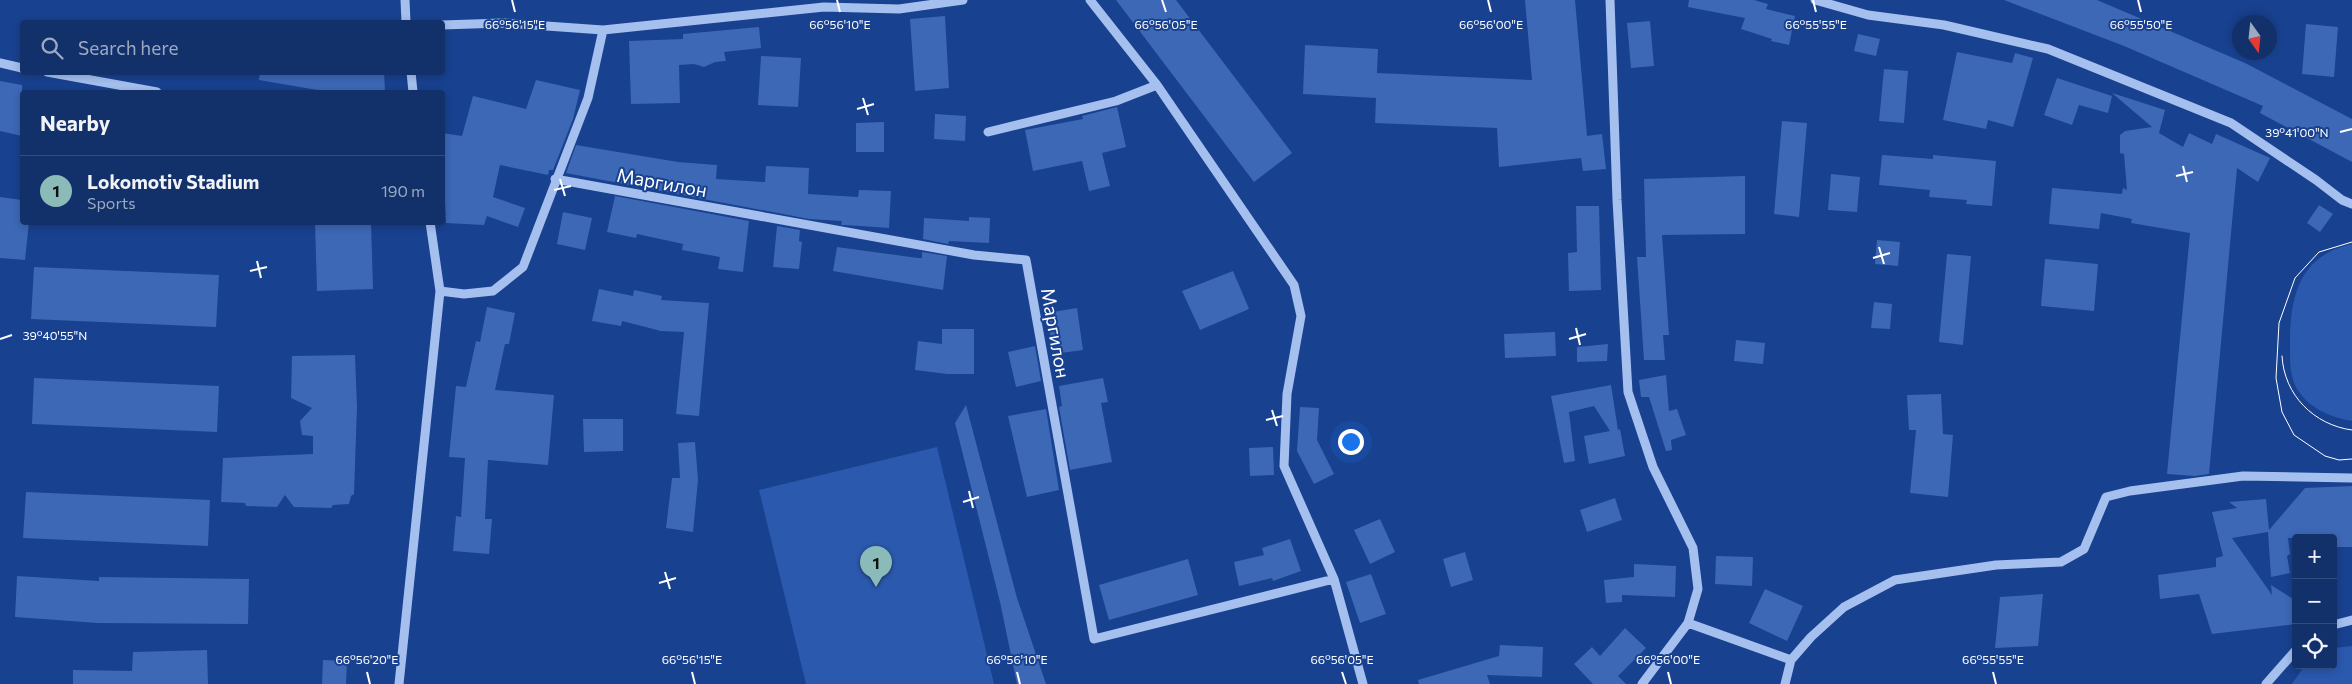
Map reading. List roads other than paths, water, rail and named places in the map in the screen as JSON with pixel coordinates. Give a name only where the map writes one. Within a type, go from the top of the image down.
[{"type":"street","points":[[405,0],[406,20]]},
{"type":"street","points":[[445,25],[504,22],[603,30],[824,7],[899,9],[963,0]]},
{"type":"street","points":[[1090,0],[1157,85],[1294,285],[1301,316],[1287,394],[1284,466],[1334,580],[1363,684]]},
{"type":"street","points":[[1610,0],[1617,200],[1628,392],[1653,467],[1693,548],[1698,589],[1688,623],[1642,684]]},
{"type":"street","points":[[1815,0],[1868,15],[1944,25],[2048,49],[2231,123],[2316,180],[2342,200],[2352,204]]},
{"type":"street","points":[[440,291],[464,294],[493,291],[523,267],[555,179],[588,98],[603,30]]},
{"type":"street","points":[[0,63],[20,68]]},
{"type":"street","points":[[64,75],[146,90]]},
{"type":"street","points":[[411,75],[413,90]]},
{"type":"street","points":[[988,132],[1116,101],[1157,85]]},
{"type":"street","name":"Маргилон","points":[[555,179],[974,255],[1026,260],[1094,639],[1334,580]]},
{"type":"street","points":[[400,684],[440,291],[430,225]]},
{"type":"street","points":[[1785,684],[1790,660],[1811,637],[1844,607],[1895,580],[1996,565],[2062,562],[2084,549],[2106,497],[2130,491],[2242,476],[2352,478]]},
{"type":"street","points":[[2337,624],[2352,620]]},
{"type":"street","points":[[1688,623],[1790,660]]},
{"type":"street","points":[[2266,684],[2292,655]]},
{"type":"tram line","points":[[2352,242],[2319,252],[2295,278],[2279,323],[2276,378],[2282,412],[2294,435],[2325,456],[2339,460],[2352,459]]},
{"type":"tram line","points":[[2282,356],[2288,383],[2304,406],[2325,422],[2352,430]]},
{"type":"place","name":"Lokomotiv Stadium","points":[[876,587]]}]
